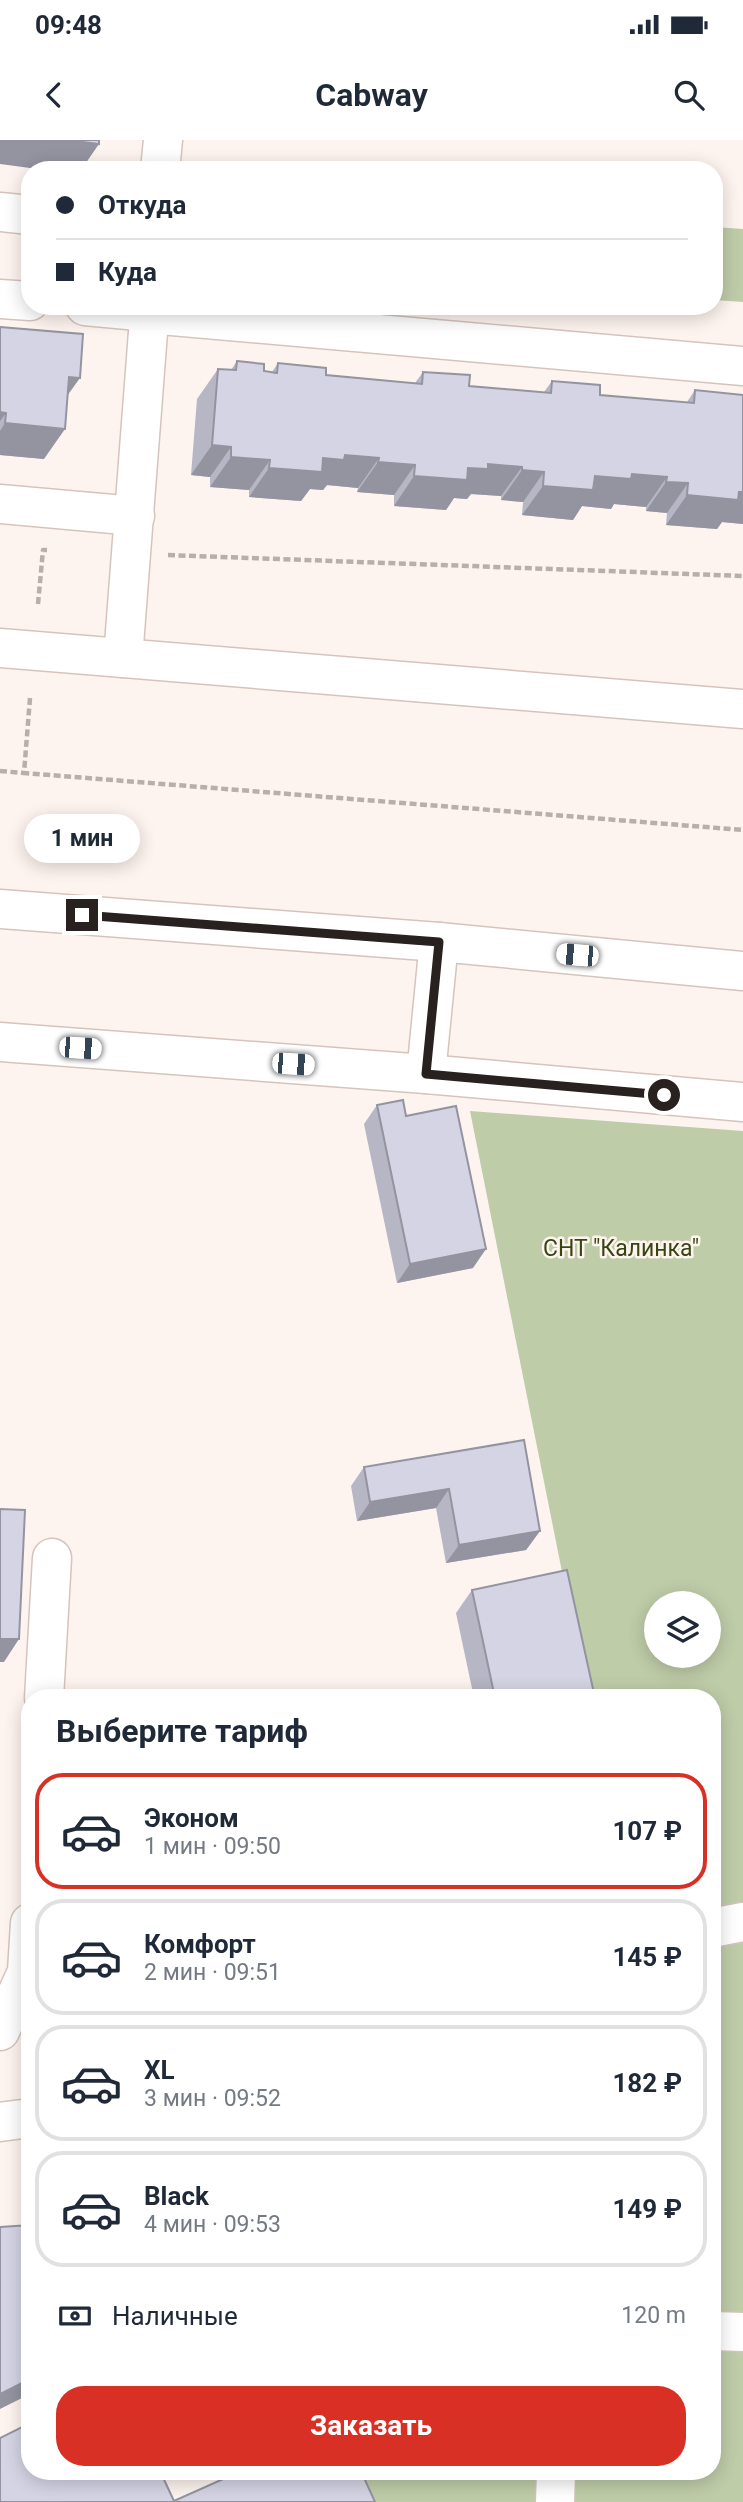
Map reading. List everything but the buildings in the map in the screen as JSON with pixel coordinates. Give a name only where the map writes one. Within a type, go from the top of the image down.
[{"type":"street","points":[[161,161],[163,140]]},
{"type":"street","points":[[0,212],[21,214]]},
{"type":"street","points":[[0,299],[21,301]]},
{"type":"street","points":[[123,658],[149,315]]},
{"type":"street","points":[[192,315],[743,366]]},
{"type":"street","points":[[0,504],[135,516]]},
{"type":"street","points":[[0,648],[743,709]]},
{"type":"street","points":[[0,909],[439,942],[743,971]]},
{"type":"street","points":[[426,1074],[439,942]]},
{"type":"street","points":[[0,1042],[426,1074],[743,1102]]},
{"type":"street","points":[[45,1689],[52,1558]]},
{"type":"street","points":[[721,1926],[743,1922]]},
{"type":"street","points":[[0,2031],[21,1985]]},
{"type":"street","points":[[0,2122],[21,2119]]},
{"type":"street","points":[[721,2331],[743,2332]]},
{"type":"street","points":[[555,2502],[556,2480]]},
{"type":"path","points":[[38,604],[43,550],[55,550]]},
{"type":"path","points":[[132,553],[743,576]]},
{"type":"path","points":[[24,773],[30,698]]},
{"type":"path","points":[[0,771],[743,830]]},
{"type":"green space","points":[[723,228],[743,229],[743,302],[723,301]]},
{"type":"green space","name":"СНТ \"Калинка\"","points":[[470,1111],[743,1131],[743,2502],[361,2502],[350,2480],[721,2480],[721,1689],[585,1689]]},
{"type":"route","points":[[82,915],[439,942],[426,1074],[664,1095]]}]
